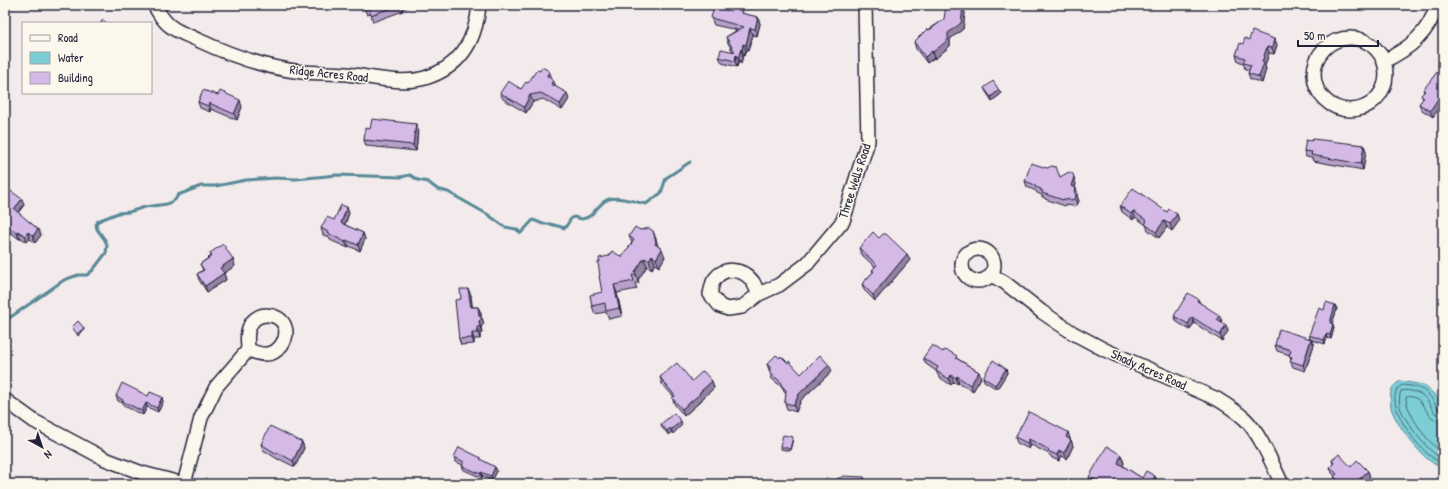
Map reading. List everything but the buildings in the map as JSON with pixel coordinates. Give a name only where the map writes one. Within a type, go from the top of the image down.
[{"type":"street","name":"Ridge Acres Road","points":[[154,5],[165,22],[173,29],[247,60],[301,72],[336,73],[406,81],[426,78],[439,72],[460,56],[470,44],[475,32],[479,5]]},
{"type":"street","name":"Three Wells Road","points":[[759,294],[779,285],[807,264],[843,221],[868,141],[865,5]]},
{"type":"street","points":[[1384,60],[1403,52],[1425,31],[1437,5]]},
{"type":"street","points":[[1351,38],[1365,41],[1376,49],[1384,60],[1387,74],[1384,88],[1376,100],[1364,108],[1350,110],[1336,108],[1324,100],[1317,88],[1314,74],[1317,60],[1325,48],[1337,40],[1351,38]]},
{"type":"street","name":"Shady Acres Road","points":[[991,275],[1004,282],[1042,312],[1073,333],[1105,350],[1217,399],[1234,410],[1246,420],[1257,435],[1282,484]]},
{"type":"street","points":[[5,400],[34,421],[105,459],[142,473],[184,484],[201,418],[216,387],[248,350]]},
{"type":"water","points":[[1400,381],[1424,385],[1436,396],[1443,410],[1443,467],[1436,465],[1421,453],[1406,435],[1392,411],[1390,402],[1392,390],[1393,387]]},
{"type":"waterway","points":[[5,321],[64,280],[78,275],[87,275],[93,270],[106,253],[107,245],[97,229],[96,225],[98,221],[118,213],[167,204],[175,200],[178,195],[201,186],[216,186],[246,180],[276,178],[296,179],[337,175],[401,177],[410,175],[418,180],[428,182],[437,189],[448,192],[487,214],[505,227],[516,229],[521,233],[533,220],[543,224],[550,224],[565,228],[573,217],[582,219],[586,218],[590,216],[602,203],[613,198],[646,204],[661,193],[666,178],[690,162]]}]
